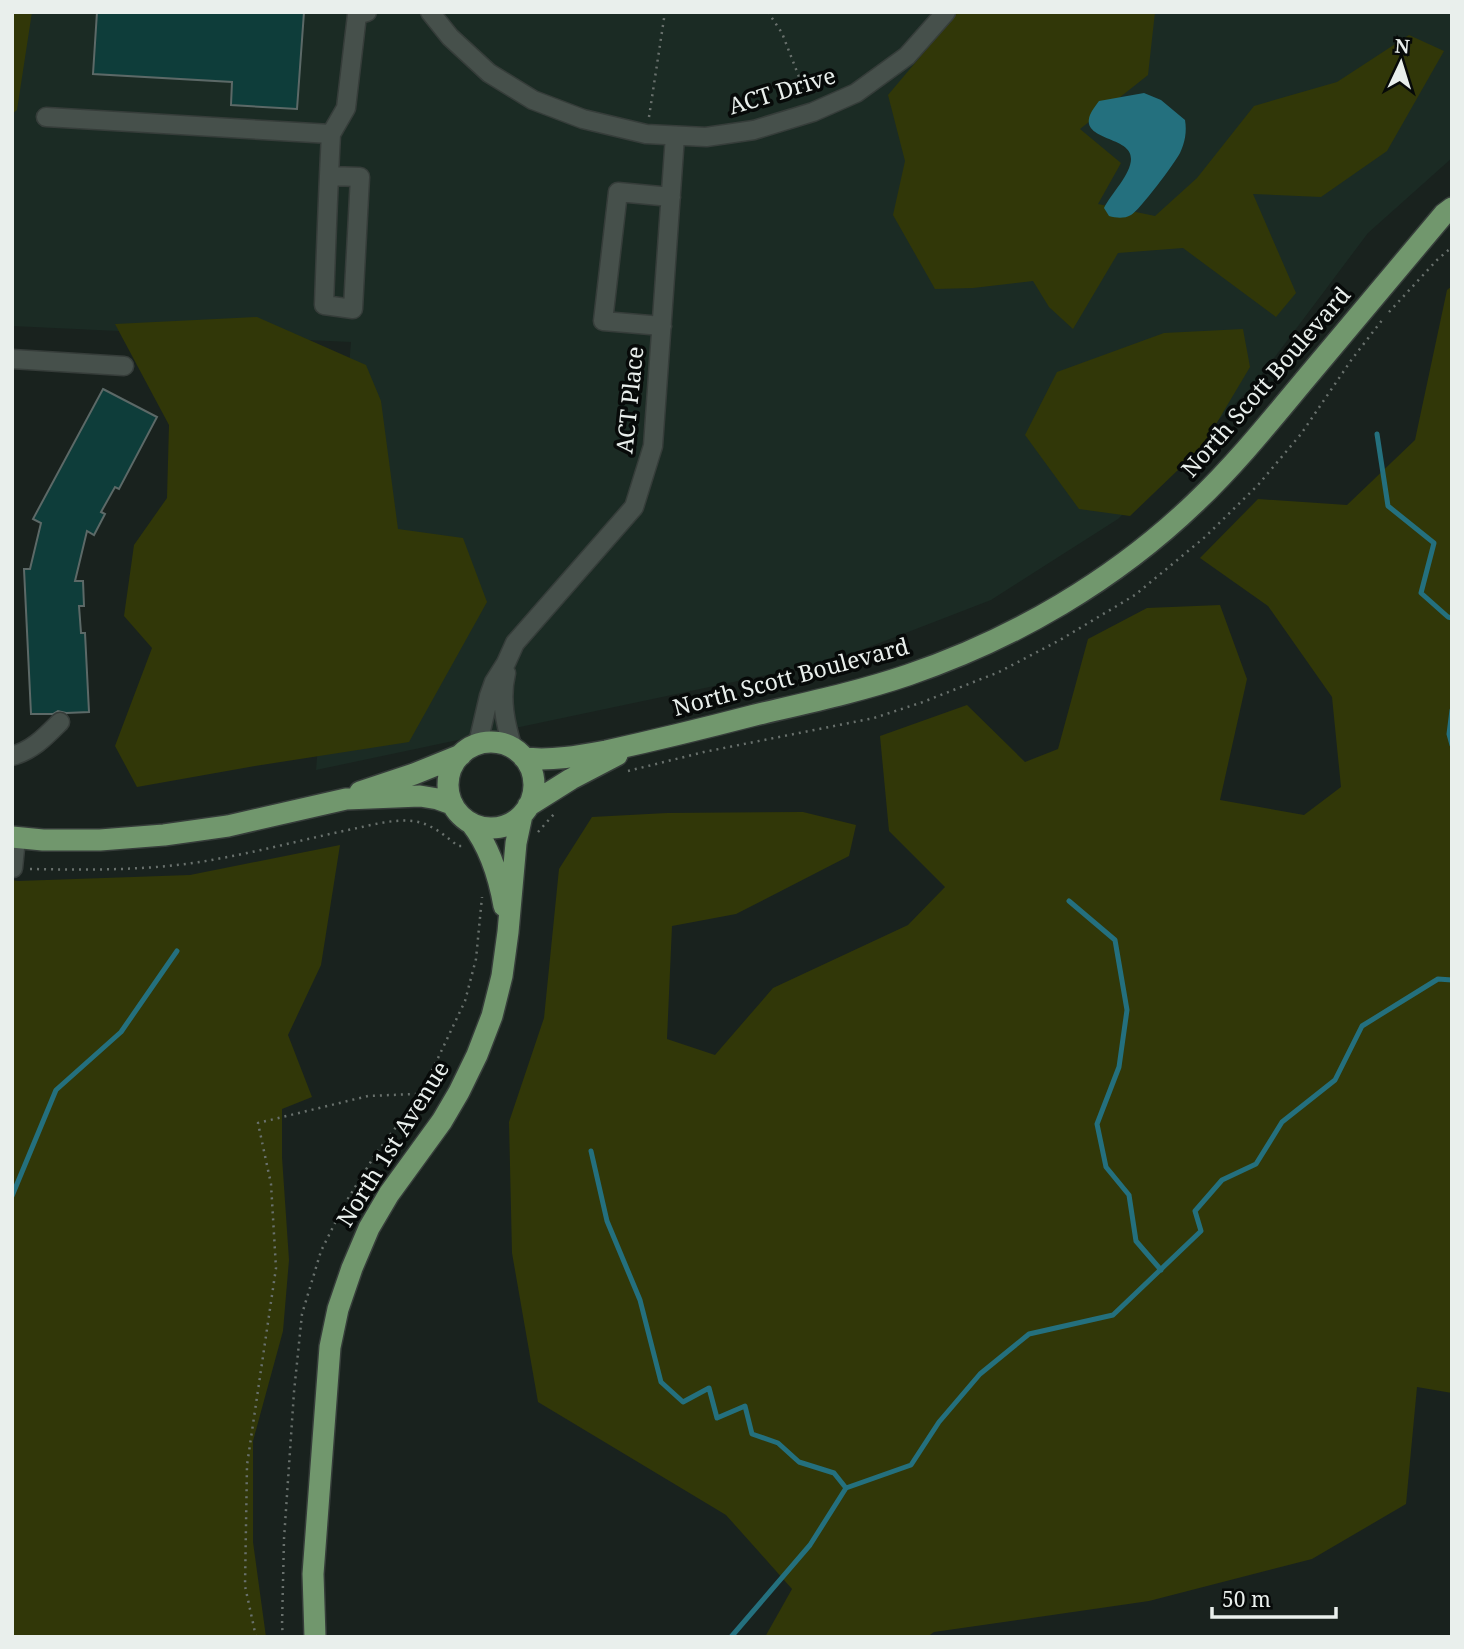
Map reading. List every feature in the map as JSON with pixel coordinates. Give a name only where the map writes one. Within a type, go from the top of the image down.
[{"type":"main road","name":"North Scott Boulevard","points":[[519,753],[549,759],[575,757],[858,690],[908,675],[980,647],[1072,598],[1156,538],[1195,504],[1240,458],[1452,208]]},
{"type":"main road","points":[[346,799],[368,788],[414,774],[468,750],[485,743],[499,743],[519,753],[532,771],[534,786],[531,800],[512,823],[498,828],[484,828],[460,816],[452,804],[448,792],[448,778],[453,765],[468,750]]},
{"type":"main road","name":"North Scott Boulevard","points":[[525,810],[571,779],[633,745]]},
{"type":"main road","points":[[14,838],[100,839],[164,835],[228,826],[346,799],[420,796],[452,804]]},
{"type":"main road","name":"North 1st Avenue","points":[[315,1637],[314,1560],[330,1347],[338,1309],[369,1227],[459,1092],[492,1016],[501,985],[516,843],[525,810]]},
{"type":"main road","name":"North 1st Avenue","points":[[471,823],[485,845],[498,880],[508,932]]},
{"type":"lane","points":[[329,176],[360,177],[353,309],[324,305],[329,176],[331,134],[346,108],[357,15],[367,12]]},
{"type":"lane","name":"ACT Drive","points":[[430,12],[450,37],[489,73],[533,100],[583,120],[646,134],[706,137],[754,130],[813,112],[856,93],[907,56],[946,12]]},
{"type":"lane","points":[[46,117],[331,134]]},
{"type":"lane","name":"ACT Place","points":[[468,750],[479,739],[492,689],[515,643],[634,507],[653,446],[675,136]]},
{"type":"lane","points":[[662,326],[603,321],[618,192],[671,197]]},
{"type":"lane","points":[[12,359],[124,366]]},
{"type":"lane","name":"ACT Place","points":[[506,663],[503,695],[507,729],[519,753]]},
{"type":"lane","points":[[12,756],[22,754],[39,743],[60,722]]},
{"type":"lane","points":[[13,868],[14,838]]},
{"type":"path","points":[[646,134],[665,12]]},
{"type":"path","points":[[768,12],[782,33],[813,112]]},
{"type":"path","points":[[618,774],[704,752]]},
{"type":"path","points":[[516,843],[530,842],[556,812]]},
{"type":"path","points":[[13,868],[94,870],[170,867],[393,821],[414,821],[434,827],[458,846],[485,845]]},
{"type":"path","points":[[256,1637],[245,1586],[247,1465],[276,1268],[271,1184],[258,1123],[368,1096],[459,1092]]},
{"type":"shaded area","points":[[12,12],[1452,12],[1452,158],[1368,233],[1253,386],[1118,519],[991,600],[833,661],[316,770],[351,342],[12,326]]},
{"type":"green space","points":[[12,12],[32,12],[17,110],[12,114]]},
{"type":"green space","points":[[958,12],[1155,12],[1148,75],[1080,129],[1121,163],[1098,204],[1155,216],[1197,178],[1254,106],[1337,82],[1409,35],[1444,51],[1387,151],[1321,197],[1253,194],[1296,293],[1276,317],[1183,248],[1118,253],[1073,329],[1049,307],[1033,281],[935,289],[893,215],[905,161],[888,95]]},
{"type":"green space","points":[[1452,286],[1452,1393],[1417,1387],[1406,1504],[1312,1559],[1149,1601],[934,1632],[927,1637],[765,1637],[792,1589],[726,1515],[538,1402],[512,1253],[509,1122],[544,1018],[559,869],[592,817],[667,813],[803,812],[856,825],[849,856],[736,914],[672,926],[667,1039],[715,1055],[773,988],[908,925],[945,887],[889,831],[880,736],[967,705],[1025,762],[1058,749],[1088,639],[1147,608],[1220,605],[1247,679],[1220,800],[1304,815],[1341,787],[1332,697],[1268,606],[1200,558],[1258,499],[1347,505],[1415,440],[1447,290]]},
{"type":"green space","points":[[257,317],[366,365],[381,401],[398,529],[463,538],[487,602],[409,742],[137,787],[115,746],[152,648],[124,616],[134,545],[167,498],[169,425],[115,324]]},
{"type":"green space","points":[[1243,329],[1250,367],[1203,446],[1130,516],[1079,509],[1025,435],[1057,372],[1164,333]]},
{"type":"green space","points":[[340,845],[321,965],[288,1035],[312,1097],[282,1109],[282,1157],[289,1260],[283,1331],[253,1441],[253,1542],[266,1637],[12,1637],[12,880],[190,875]]},
{"type":"water","points":[[1144,93],[1161,100],[1185,120],[1183,145],[1171,166],[1135,212],[1123,218],[1109,216],[1104,208],[1124,177],[1131,159],[1124,146],[1092,130],[1090,115],[1099,101]]},
{"type":"building","points":[[97,12],[304,12],[297,109],[231,105],[232,82],[93,74]]},
{"type":"building","points":[[103,389],[157,417],[119,489],[115,487],[101,512],[105,514],[94,535],[87,531],[75,581],[83,581],[84,606],[79,606],[81,633],[85,633],[89,712],[31,714],[24,569],[30,569],[41,523],[33,519]]},
{"type":"waterway","points":[[1377,434],[1388,506],[1434,543],[1421,593],[1452,618]]},
{"type":"waterway","points":[[1452,710],[1449,734],[1452,745]]},
{"type":"waterway","points":[[1069,901],[1115,940],[1127,1010],[1119,1067],[1097,1124],[1106,1167],[1129,1195],[1136,1241],[1161,1270]]},
{"type":"waterway","points":[[12,1196],[56,1090],[121,1032],[177,951]]},
{"type":"waterway","points":[[731,1637],[810,1545],[846,1488],[911,1465],[939,1422],[980,1374],[1029,1334],[1113,1315],[1201,1231],[1195,1211],[1222,1180],[1256,1164],[1282,1122],[1335,1080],[1362,1026],[1438,979],[1452,980]]},
{"type":"waterway","points":[[591,1151],[607,1221],[640,1300],[661,1382],[683,1402],[709,1388],[717,1418],[745,1406],[752,1434],[778,1443],[799,1462],[834,1473],[846,1488]]}]
